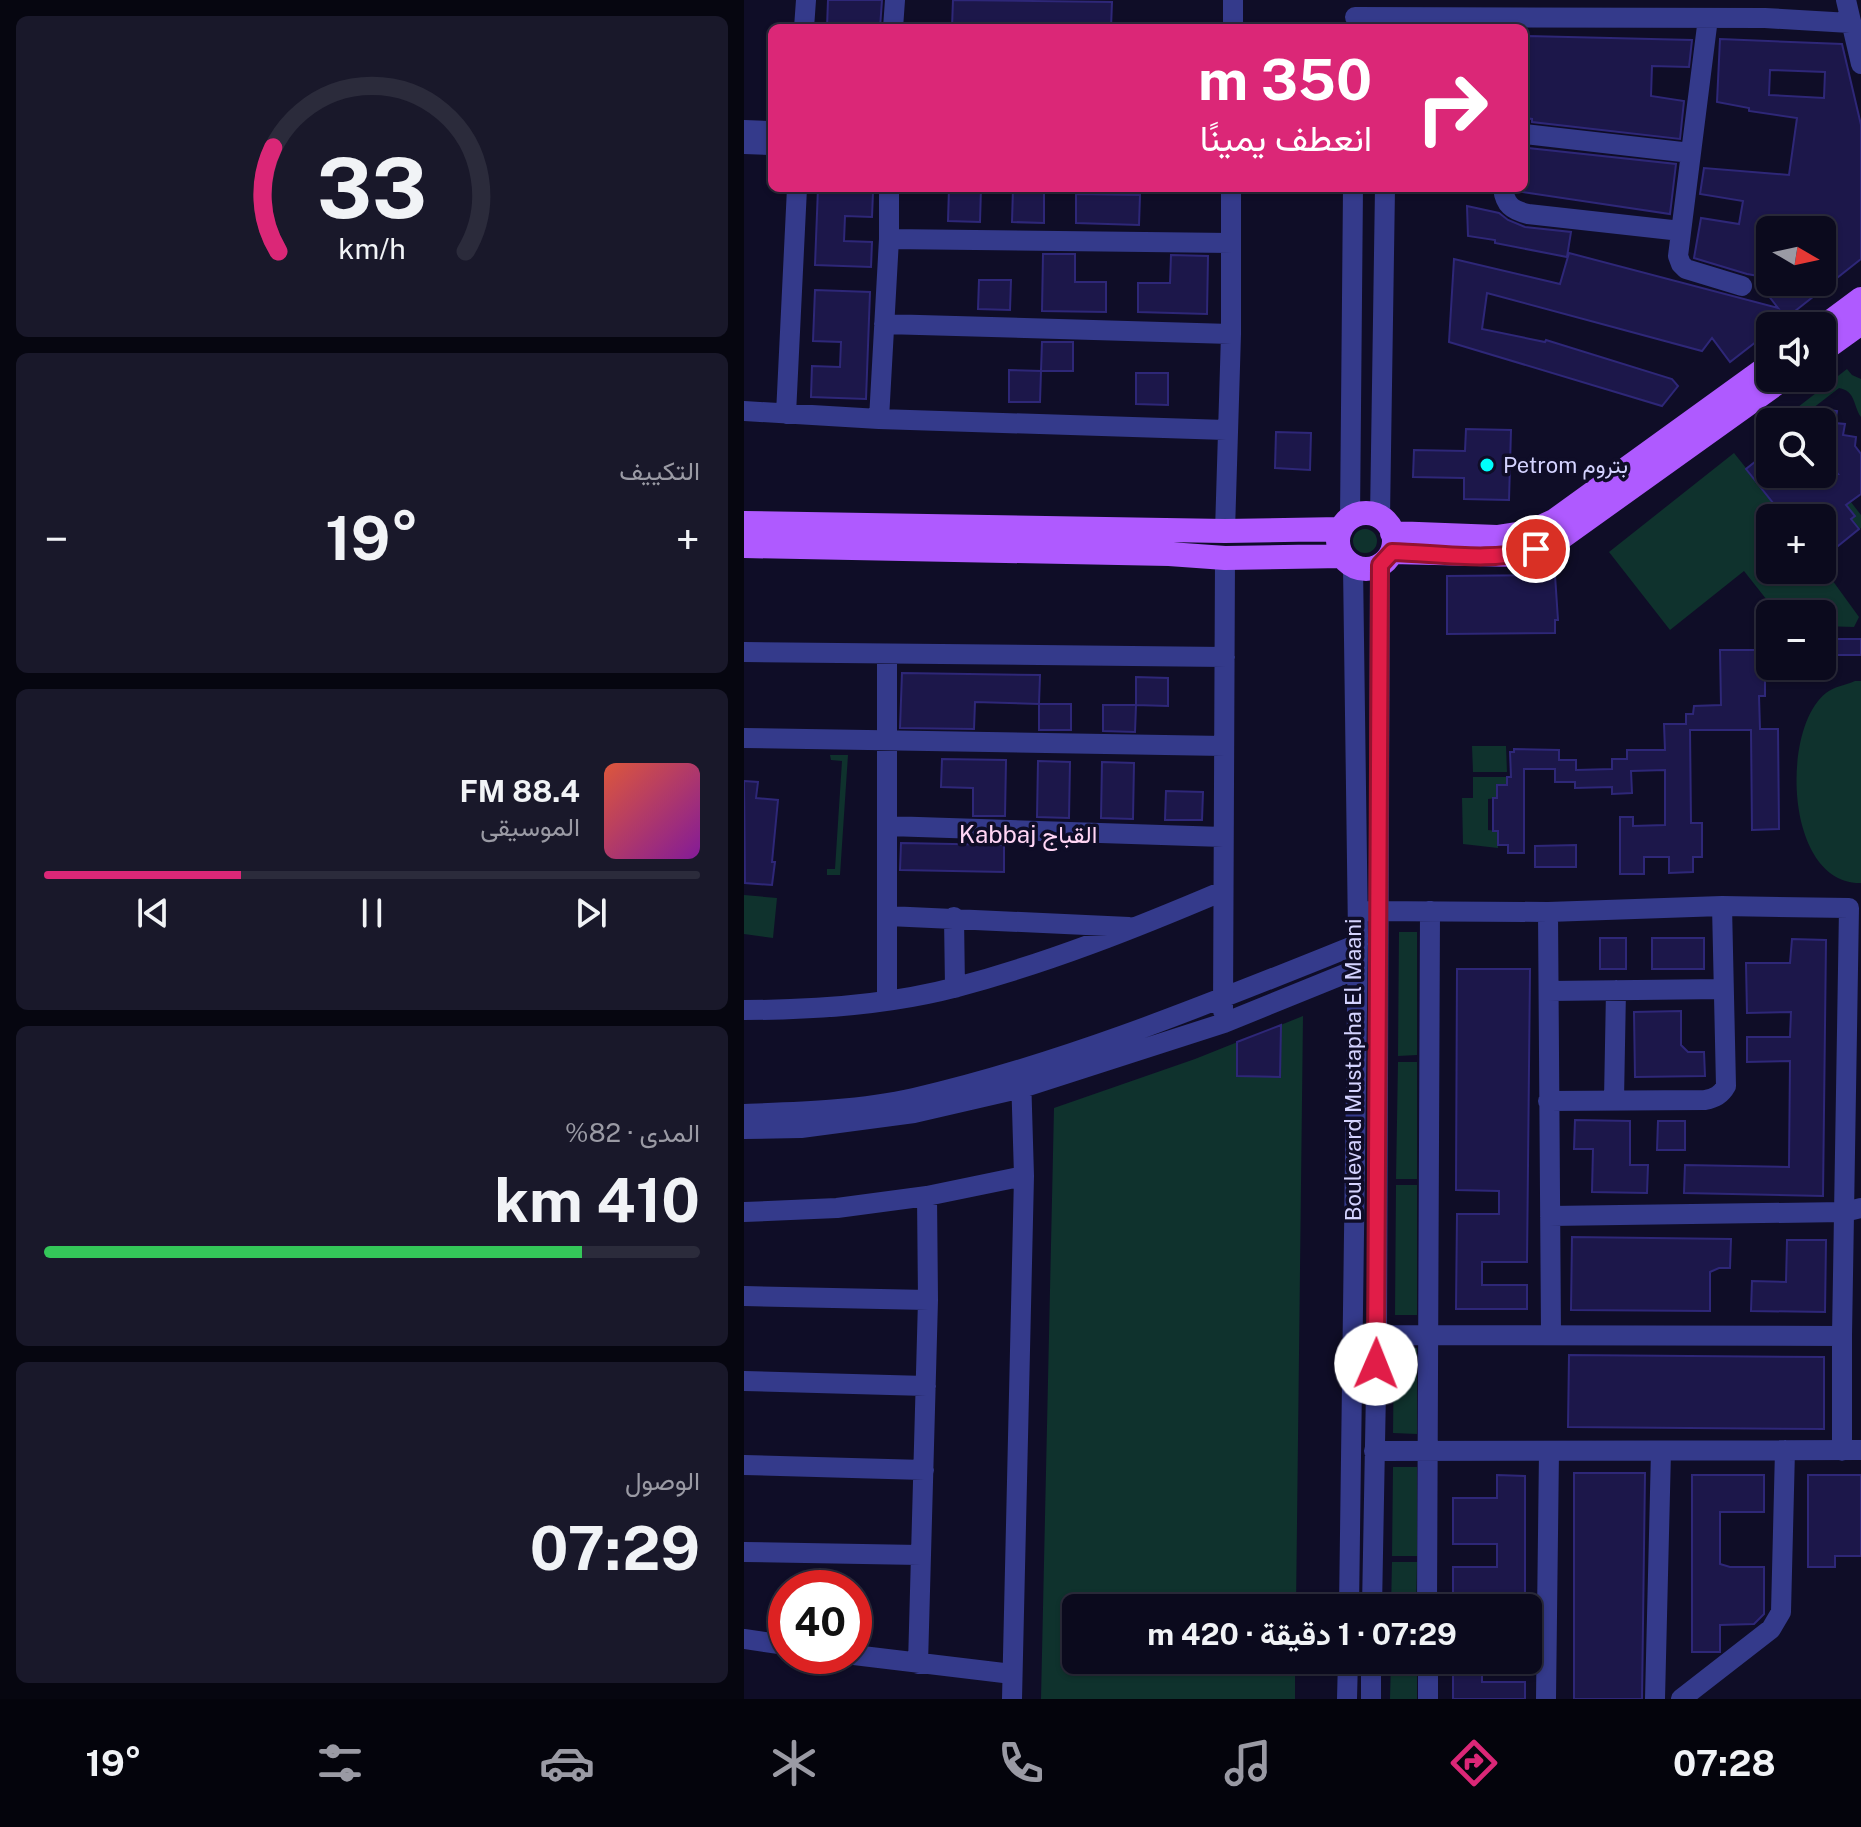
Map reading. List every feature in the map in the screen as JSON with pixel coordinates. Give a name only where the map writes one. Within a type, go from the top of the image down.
[{"type":"main road","points":[[1847,328],[1861,299]]},
{"type":"main road","points":[[1386,542],[1497,537],[1530,532],[1554,521],[1756,375]]},
{"type":"main road","points":[[744,523],[1226,531],[1346,524],[1365,513],[1386,542],[1499,556],[1519,555],[1562,537],[1764,392]]},
{"type":"main road","points":[[1346,524],[1338,546],[1348,561]]},
{"type":"main road","points":[[1226,531],[1226,558]]},
{"type":"main road","points":[[744,546],[1169,554],[1348,561],[1367,569],[1386,542]]},
{"type":"street","points":[[804,24],[806,0]]},
{"type":"street","points":[[893,24],[895,0]]},
{"type":"street","points":[[1233,0],[1233,24]]},
{"type":"street","points":[[1846,0],[1861,64]]},
{"type":"street","points":[[1355,15],[1520,9],[1672,9],[1708,18],[1764,9],[1850,23]]},
{"type":"street","points":[[1708,18],[1678,256],[1686,269],[1742,286]]},
{"type":"street","points":[[744,130],[768,131]]},
{"type":"street","points":[[1528,134],[1691,153]]},
{"type":"street","points":[[744,144],[768,145]]},
{"type":"street","points":[[786,414],[797,192]]},
{"type":"street","points":[[879,419],[889,192]]},
{"type":"street","points":[[1226,531],[1231,192]]},
{"type":"street","points":[[1346,524],[1353,192]]},
{"type":"street","name":"Boulevard Mustapha El Maani","points":[[1349,1594],[1357,969],[1358,944],[1368,911],[1381,741],[1386,542],[1385,192]]},
{"type":"street","points":[[1504,192],[1505,201],[1518,211],[1681,231]]},
{"type":"street","points":[[889,239],[1231,243]]},
{"type":"street","points":[[884,324],[1231,334]]},
{"type":"street","points":[[744,411],[879,419],[1226,430]]},
{"type":"street","points":[[1224,1023],[1226,558]]},
{"type":"street","name":"Boulevard Mustapha El Maani","points":[[1348,561],[1368,911],[1377,1335],[1372,1594]]},
{"type":"street","points":[[744,652],[1225,657]]},
{"type":"street","points":[[887,655],[887,1000]]},
{"type":"street","points":[[744,738],[1224,746]]},
{"type":"street","points":[[1356,742],[1381,741]]},
{"type":"street","points":[[888,826],[1223,837]]},
{"type":"street","points":[[744,1010],[791,1010],[887,1000],[955,988],[1044,961],[1223,891]]},
{"type":"street","points":[[1368,911],[1548,912],[1722,906],[1855,908],[1853,1210],[1842,1336],[1852,1450],[1374,1451]]},
{"type":"street","points":[[1548,1101],[1705,1100],[1723,1092],[1726,1086],[1722,906]]},
{"type":"street","points":[[1427,1594],[1430,911]]},
{"type":"street","points":[[1548,912],[1551,1334]]},
{"type":"street","points":[[888,916],[1137,927]]},
{"type":"street","points":[[954,917],[955,988]]},
{"type":"street","points":[[744,1114],[801,1112],[911,1099],[1021,1078],[1358,944]]},
{"type":"street","points":[[744,1129],[801,1128],[914,1113],[1021,1078],[1224,1023],[1357,969]]},
{"type":"street","points":[[1549,991],[1723,989]]},
{"type":"street","points":[[1614,1100],[1616,990]]},
{"type":"street","points":[[1012,1699],[1024,1176],[1021,1078]]},
{"type":"street","points":[[744,1212],[837,1208],[927,1196],[1024,1176]]},
{"type":"street","points":[[918,1664],[928,1300],[927,1196]]},
{"type":"street","points":[[1550,1216],[1853,1210]]},
{"type":"street","points":[[744,1296],[928,1300]]},
{"type":"street","points":[[1377,1335],[1842,1336]]},
{"type":"street","points":[[744,1381],[926,1386]]},
{"type":"street","points":[[1681,1699],[1771,1629],[1781,1612],[1785,1450]]},
{"type":"street","points":[[1546,1699],[1549,1451]]},
{"type":"street","points":[[1655,1699],[1661,1451]]},
{"type":"street","points":[[744,1465],[924,1470]]},
{"type":"street","points":[[744,1552],[920,1555]]},
{"type":"street","points":[[744,1639],[768,1642]]},
{"type":"street","points":[[872,1658],[1012,1674]]},
{"type":"street","points":[[1347,1699],[1348,1674]]},
{"type":"street","points":[[1371,1674],[1371,1699]]},
{"type":"street","points":[[1428,1674],[1428,1699]]},
{"type":"green space","points":[[1847,369],[1861,379],[1861,417],[1848,392],[1839,388],[1836,390],[1836,378]]},
{"type":"green space","points":[[1817,392],[1834,392],[1813,408],[1797,408]]},
{"type":"green space","points":[[1734,453],[1746,468],[1756,460],[1756,488],[1836,488],[1836,483],[1861,515],[1861,528],[1836,548],[1836,504],[1756,504],[1756,584],[1835,584],[1859,617],[1854,627],[1836,626],[1836,600],[1767,600],[1744,571],[1670,630],[1609,552]]},
{"type":"green space","points":[[1365,529],[1374,532],[1377,541],[1374,550],[1365,553],[1356,550],[1353,541],[1356,532]]},
{"type":"green space","points":[[1861,681],[1861,883],[1836,877],[1817,859],[1804,833],[1798,802],[1797,769],[1801,738],[1811,712],[1826,693]]},
{"type":"green space","points":[[1472,746],[1506,746],[1507,772],[1473,772]]},
{"type":"green space","points":[[830,755],[848,755],[840,875],[827,875],[827,869],[835,869],[842,761],[831,760]]},
{"type":"green space","points":[[1473,777],[1507,777],[1507,785],[1497,785],[1497,798],[1488,799],[1488,830],[1498,831],[1498,848],[1463,844],[1462,798],[1473,798]]},
{"type":"green space","points":[[744,895],[777,898],[773,938],[744,934]]},
{"type":"green space","points":[[1399,932],[1417,932],[1417,1055],[1398,1056]]},
{"type":"green space","points":[[1303,1016],[1296,1594],[1062,1594],[1062,1674],[1295,1674],[1295,1699],[1041,1699],[1054,1108],[1195,1059]]},
{"type":"green space","points":[[1398,1062],[1417,1062],[1417,1179],[1396,1179]]},
{"type":"green space","points":[[1396,1185],[1417,1185],[1417,1315],[1395,1315]]},
{"type":"green space","points":[[1394,1348],[1417,1348],[1417,1434],[1393,1433]]},
{"type":"green space","points":[[1393,1467],[1417,1467],[1417,1556],[1392,1556]]},
{"type":"green space","points":[[1392,1562],[1417,1562],[1416,1594],[1391,1594]]},
{"type":"green space","points":[[1391,1674],[1417,1674],[1417,1699],[1390,1699]]},
{"type":"building","points":[[828,0],[882,0],[880,24],[827,24]]},
{"type":"building","points":[[953,0],[1112,2],[1111,24],[952,24]]},
{"type":"building","points":[[1528,36],[1692,40],[1689,67],[1652,66],[1651,96],[1684,101],[1680,139],[1532,122],[1528,118]]},
{"type":"building","points":[[1720,39],[1842,44],[1861,125],[1861,259],[1836,279],[1836,216],[1756,216],[1756,276],[1694,258],[1701,218],[1739,224],[1743,201],[1700,194],[1704,168],[1789,175],[1797,118],[1749,111],[1749,108],[1717,102]],"holes":[[[1770,70],[1825,72],[1824,98],[1769,95]]]},
{"type":"building","points":[[1528,148],[1676,164],[1670,214],[1522,192],[1528,192]]},
{"type":"building","points":[[818,192],[873,192],[872,217],[845,216],[844,241],[872,242],[871,267],[815,265]]},
{"type":"building","points":[[949,192],[981,192],[980,222],[948,221]]},
{"type":"building","points":[[1013,192],[1044,192],[1044,223],[1012,222]]},
{"type":"building","points":[[1076,194],[1140,195],[1139,225],[1076,223]]},
{"type":"building","points":[[1467,206],[1499,213],[1525,227],[1571,232],[1567,257],[1468,236]]},
{"type":"building","points":[[1569,253],[1778,308],[1769,296],[1814,296],[1794,312],[1756,312],[1756,342],[1730,362],[1712,338],[1702,351],[1487,293],[1482,329],[1546,340],[1672,379],[1678,386],[1662,406],[1449,342],[1454,259],[1560,284]]},
{"type":"building","points":[[1043,254],[1075,254],[1075,282],[1106,282],[1106,312],[1042,311]]},
{"type":"building","points":[[1171,255],[1208,256],[1207,314],[1138,312],[1138,283],[1170,283]]},
{"type":"building","points":[[979,280],[1011,280],[1010,310],[978,309]]},
{"type":"building","points":[[815,290],[870,292],[866,399],[811,397],[812,366],[840,367],[841,342],[813,341]]},
{"type":"building","points":[[1042,342],[1073,342],[1073,371],[1041,371]]},
{"type":"building","points":[[1009,370],[1041,371],[1040,402],[1009,402]]},
{"type":"building","points":[[1136,373],[1168,373],[1168,405],[1136,404]]},
{"type":"building","points":[[1836,423],[1845,424],[1843,435],[1856,437],[1855,446],[1861,454],[1861,494],[1846,505],[1855,516],[1851,519],[1859,529],[1836,548],[1836,504],[1774,504],[1761,488],[1836,488]]},
{"type":"building","name":"Petrom بتروم","points":[[1466,429],[1511,430],[1509,500],[1464,499],[1464,478],[1413,477],[1414,450],[1465,451]]},
{"type":"building","points":[[1276,432],[1311,433],[1310,470],[1275,468]]},
{"type":"building","points":[[1756,461],[1756,482],[1746,469]]},
{"type":"building","points":[[1555,575],[1558,620],[1555,620],[1555,633],[1447,634],[1447,576]]},
{"type":"building","points":[[1836,639],[1861,639],[1861,655],[1836,655]]},
{"type":"building","points":[[1720,650],[1756,650],[1756,680],[1765,680],[1765,696],[1759,696],[1760,729],[1778,729],[1779,829],[1752,830],[1751,730],[1690,730],[1691,823],[1702,823],[1702,857],[1693,857],[1693,872],[1669,873],[1669,857],[1644,857],[1644,874],[1620,874],[1620,817],[1633,817],[1633,826],[1665,825],[1665,770],[1631,771],[1632,793],[1612,794],[1612,787],[1575,788],[1575,782],[1555,782],[1555,769],[1524,769],[1524,853],[1508,853],[1508,845],[1498,845],[1498,831],[1493,831],[1493,798],[1497,798],[1497,785],[1507,785],[1507,777],[1511,777],[1510,752],[1514,749],[1559,750],[1559,760],[1576,760],[1576,770],[1612,769],[1612,759],[1627,759],[1627,750],[1665,750],[1664,724],[1686,724],[1686,714],[1693,714],[1694,706],[1721,705]]},
{"type":"building","points":[[902,673],[1040,675],[1039,704],[975,702],[974,729],[900,728]]},
{"type":"building","points":[[1136,677],[1168,678],[1168,706],[1136,705]]},
{"type":"building","points":[[1039,704],[1071,704],[1071,730],[1039,730]]},
{"type":"building","points":[[1103,705],[1136,705],[1135,732],[1103,731]]},
{"type":"building","points":[[942,759],[1006,760],[1005,816],[973,816],[973,788],[941,787]]},
{"type":"building","points":[[1038,761],[1070,762],[1069,818],[1037,817]]},
{"type":"building","points":[[1102,762],[1134,763],[1133,819],[1101,818]]},
{"type":"building","points":[[744,781],[758,782],[756,798],[778,800],[772,885],[745,883]]},
{"type":"building","points":[[1166,791],[1203,792],[1202,820],[1165,820]]},
{"type":"building","points":[[901,843],[1004,845],[1004,872],[900,870]]},
{"type":"building","points":[[1576,845],[1576,867],[1535,867],[1535,846]]},
{"type":"building","points":[[1600,938],[1626,938],[1626,969],[1600,969]]},
{"type":"building","points":[[1652,938],[1704,938],[1704,969],[1652,969]]},
{"type":"building","points":[[1792,939],[1826,940],[1823,1196],[1684,1193],[1685,1165],[1789,1167],[1790,1061],[1747,1062],[1747,1037],[1790,1037],[1791,1012],[1747,1013],[1746,963],[1790,963]]},
{"type":"building","points":[[1457,969],[1530,969],[1527,1262],[1482,1262],[1482,1285],[1527,1285],[1527,1309],[1456,1309],[1457,1214],[1499,1214],[1499,1191],[1456,1190]]},
{"type":"building","points":[[1681,1011],[1681,1045],[1688,1052],[1704,1052],[1705,1076],[1635,1077],[1634,1012]]},
{"type":"building","points":[[1281,1025],[1280,1077],[1237,1076],[1237,1042]]},
{"type":"building","points":[[1575,1120],[1630,1121],[1630,1165],[1648,1165],[1647,1193],[1592,1192],[1593,1149],[1574,1149]]},
{"type":"building","points":[[1658,1121],[1685,1121],[1685,1150],[1657,1150]]},
{"type":"building","points":[[1572,1237],[1731,1239],[1730,1268],[1710,1272],[1710,1311],[1571,1310]]},
{"type":"building","points":[[1787,1240],[1826,1240],[1825,1312],[1751,1311],[1752,1281],[1786,1282]]},
{"type":"building","points":[[1569,1355],[1824,1357],[1824,1429],[1568,1427]]},
{"type":"building","points":[[1574,1473],[1645,1473],[1642,1699],[1574,1699]]},
{"type":"building","points":[[1497,1475],[1525,1476],[1525,1594],[1453,1594],[1453,1567],[1497,1567],[1497,1544],[1453,1544],[1453,1498],[1497,1498]]},
{"type":"building","points":[[1692,1475],[1764,1475],[1764,1512],[1720,1512],[1720,1564],[1764,1567],[1764,1614],[1754,1624],[1720,1625],[1720,1652],[1692,1652]]},
{"type":"building","points":[[1808,1475],[1861,1475],[1861,1556],[1835,1556],[1835,1567],[1808,1567]]},
{"type":"building","points":[[1453,1674],[1482,1674],[1482,1682],[1525,1682],[1525,1699],[1453,1699]]},
{"type":"place","name":"Petrom بتروم","points":[[1487,465]]},
{"type":"district","name":"Kabbaj القباج","points":[[1028,834]]},
{"type":"route","points":[[1376,1364],[1380,565],[1392,552],[1499,556],[1519,555],[1536,549]]}]
